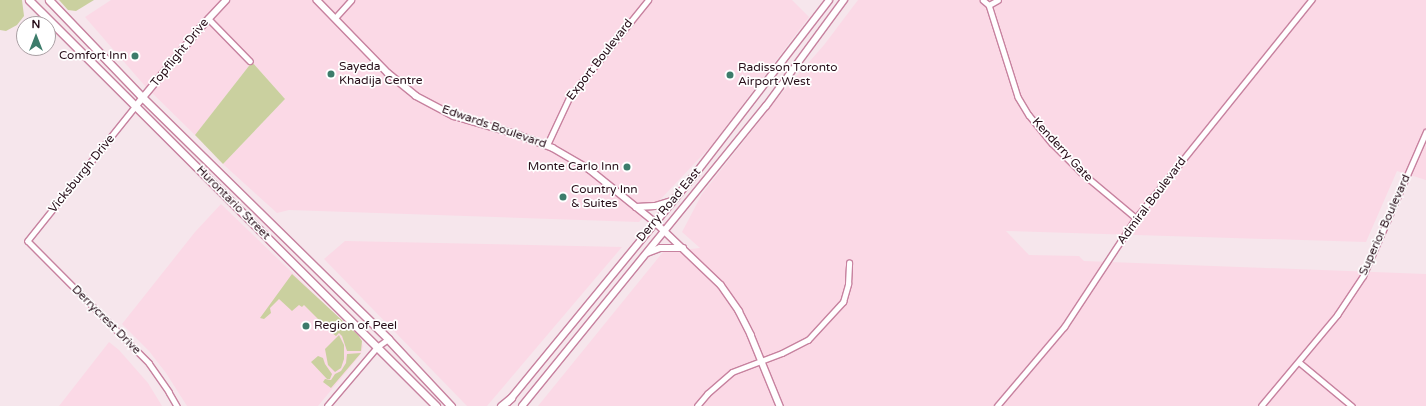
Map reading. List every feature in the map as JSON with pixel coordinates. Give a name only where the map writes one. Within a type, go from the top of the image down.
[{"type":"main road","name":"Hurontario Street","points":[[29,0],[436,406]]},
{"type":"main road","name":"Hurontario Street","points":[[49,0],[143,98],[388,339],[451,406]]},
{"type":"main road","name":"Derry Road East","points":[[522,406],[766,106],[844,0]]},
{"type":"main road","name":"Derry Road East","points":[[505,406],[716,148],[827,2]]},
{"type":"main road","points":[[827,2],[836,12]]},
{"type":"main road","points":[[716,148],[724,156]]},
{"type":"main road","points":[[696,173],[705,180]]},
{"type":"main road","points":[[636,207],[655,206],[673,201]]},
{"type":"main road","points":[[644,255],[660,248],[683,248]]},
{"type":"main road","points":[[501,406],[511,398]]},
{"type":"street","name":"Topflight Drive","points":[[136,106],[208,18],[226,0]]},
{"type":"street","name":"Edwards Boulevard","points":[[317,0],[388,73],[424,101],[454,116],[547,145],[589,169],[655,222],[720,285],[739,311],[762,360],[780,406]]},
{"type":"street","points":[[335,18],[351,0]]},
{"type":"street","name":"Export Boulevard","points":[[547,145],[569,98],[648,0]]},
{"type":"street","points":[[983,0],[989,5],[998,0]]},
{"type":"street","name":"Admiral Boulevard","points":[[997,406],[1064,327],[1136,218],[1311,0]]},
{"type":"street","name":"Kenderry Gate","points":[[989,5],[1018,97],[1029,115],[1052,143],[1081,172],[1136,218]]},
{"type":"street","points":[[208,18],[250,61]]},
{"type":"street","name":"Vicksburgh Drive","points":[[28,241],[136,106]]},
{"type":"street","name":"Superior Boulevard","points":[[1261,406],[1337,315],[1363,276],[1426,132]]},
{"type":"street","name":"Derrycrest Drive","points":[[28,241],[148,363],[177,406]]},
{"type":"street","points":[[698,406],[707,394],[732,372],[795,348],[808,340],[843,302],[848,284],[849,262]]},
{"type":"street","points":[[327,406],[377,347],[388,339]]},
{"type":"street","points":[[1298,362],[1352,406]]},
{"type":"shaded area","points":[[111,0],[792,0],[809,17],[711,146],[639,222],[289,210],[277,213],[223,164],[285,99],[252,62],[195,135],[145,86],[85,17]]},
{"type":"shaded area","points":[[858,0],[1426,0],[1426,180],[1397,171],[1366,242],[1006,231],[1029,255],[1079,256],[1084,261],[1426,274],[1426,406],[538,406],[663,252],[700,248],[682,232],[702,194],[781,94],[824,45]]},
{"type":"shaded area","points":[[221,204],[360,338],[363,346],[361,354],[318,406],[187,406],[166,373],[149,351],[122,324],[195,232]]},
{"type":"shaded area","points":[[345,241],[622,247],[487,406],[467,406],[324,259]]},
{"type":"shaded area","points":[[109,342],[119,350],[148,383],[162,406],[59,406]]},
{"type":"green space","points":[[0,0],[22,0],[24,16],[16,16],[16,26],[6,31],[0,30]]},
{"type":"green space","points":[[59,0],[94,0],[76,11],[68,10]]},
{"type":"green space","points":[[252,62],[285,99],[223,164],[195,135]]},
{"type":"green space","points":[[292,274],[358,335],[362,341],[361,351],[347,351],[342,336],[339,333],[336,336],[332,333],[304,305],[302,307],[299,305],[292,311],[279,299],[270,308],[271,313],[264,319],[260,318]]},
{"type":"green space","points":[[339,335],[344,345],[344,359],[341,368],[335,372],[328,365],[325,349]]},
{"type":"green space","points":[[361,353],[331,388],[323,382],[325,379],[331,380],[335,374],[341,371],[346,363],[347,354]]},
{"type":"green space","points":[[318,356],[323,358],[332,374],[330,379],[327,379],[311,362]]},
{"type":"place","name":"Comfort Inn","points":[[135,56]]},
{"type":"place","name":"Sayeda Khadija Centre","points":[[331,74]]},
{"type":"place","name":"Radisson Toronto Airport West","points":[[730,75]]},
{"type":"place","name":"Monte Carlo Inn","points":[[627,167]]},
{"type":"place","name":"Country Inn & Suites","points":[[563,197]]},
{"type":"place","name":"Region of Peel","points":[[306,326]]}]
